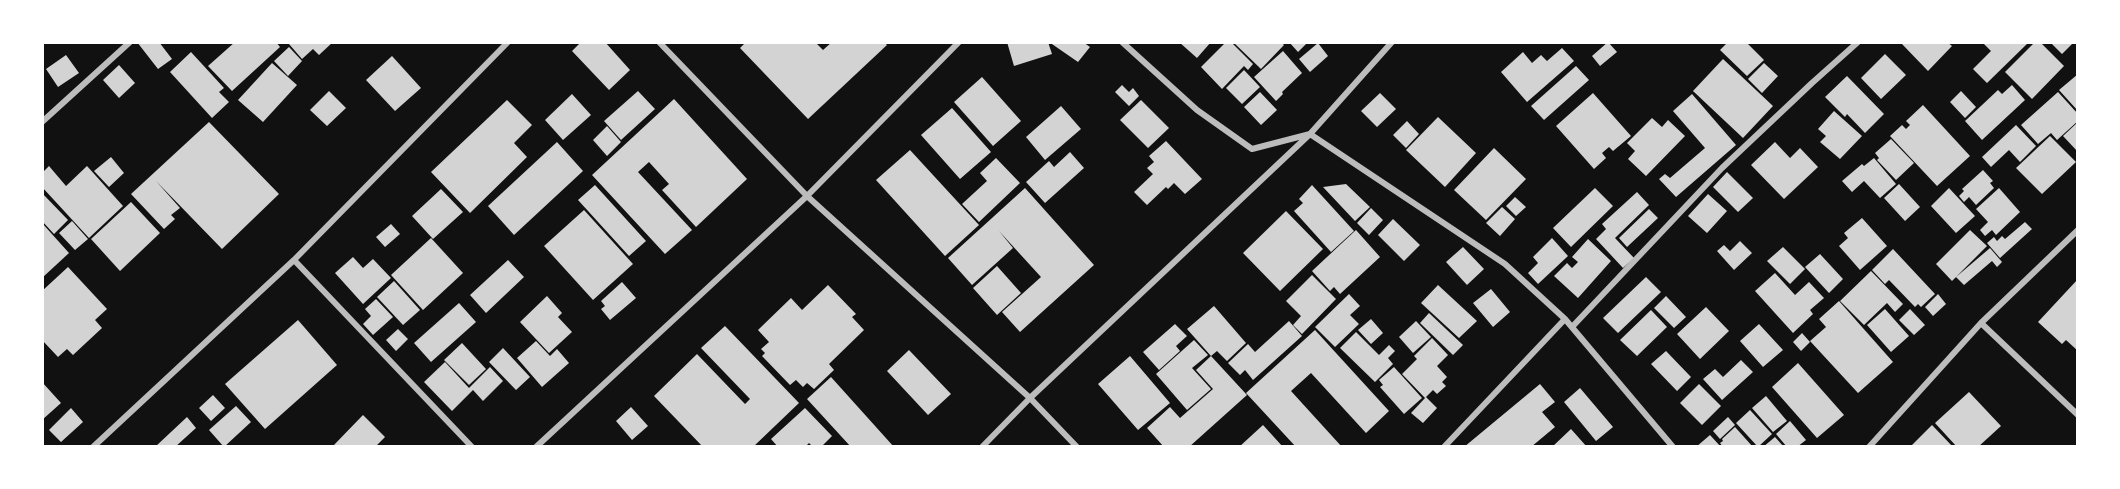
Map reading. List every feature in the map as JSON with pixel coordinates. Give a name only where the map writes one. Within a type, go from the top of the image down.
[{"type":"street","points":[[42,122],[130,42]]},
{"type":"street","points":[[93,447],[294,260],[508,42]]},
{"type":"street","points":[[659,42],[807,196],[1030,398],[1077,447]]},
{"type":"street","points":[[536,447],[807,196],[959,42]]},
{"type":"street","points":[[1122,42],[1197,110],[1252,149],[1310,134],[1505,264],[1565,318],[1673,447]]},
{"type":"street","points":[[982,447],[1030,398],[1310,134],[1392,42]]},
{"type":"street","points":[[1572,327],[1722,168],[1853,43]]},
{"type":"street","points":[[1869,447],[1981,322],[2078,230]]},
{"type":"street","points":[[294,260],[472,447]]},
{"type":"street","points":[[1444,447],[1565,318]]},
{"type":"street","points":[[1981,322],[2078,415]]},
{"type":"building","points":[[137,42],[159,42],[172,59],[158,69]]},
{"type":"building","points":[[235,42],[276,42],[280,47],[232,91],[208,66]]},
{"type":"building","points":[[291,42],[333,42],[319,55],[313,49],[302,59],[289,44]]},
{"type":"building","points":[[581,42],[605,42],[630,70],[609,90],[572,51]]},
{"type":"building","points":[[746,42],[815,42],[823,50],[832,42],[884,42],[887,45],[808,119],[740,48]]},
{"type":"building","points":[[1007,42],[1048,42],[1052,54],[1014,66]]},
{"type":"building","points":[[1049,42],[1083,42],[1090,47],[1078,62]]},
{"type":"building","points":[[1179,42],[1211,42],[1197,58]]},
{"type":"building","points":[[1226,42],[1231,42],[1253,64],[1248,70],[1244,66],[1222,89],[1201,67]]},
{"type":"building","points":[[1233,42],[1281,42],[1284,45],[1261,69]]},
{"type":"building","points":[[1289,42],[1308,42],[1298,52]]},
{"type":"building","points":[[1608,42],[1617,52],[1600,66],[1592,56]]},
{"type":"building","points":[[1728,42],[1746,42],[1764,60],[1747,76],[1720,50]]},
{"type":"building","points":[[1902,42],[1947,42],[1952,46],[1928,71]]},
{"type":"building","points":[[1982,42],[2029,42],[1987,83],[1973,69],[1991,51]]},
{"type":"building","points":[[2035,42],[2040,42],[2064,66],[2032,99],[2005,72]]},
{"type":"building","points":[[2050,42],[2074,42],[2062,54]]},
{"type":"building","points":[[1318,43],[1328,56],[1310,72],[1299,59]]},
{"type":"building","points":[[289,47],[302,61],[288,76],[274,61]]},
{"type":"building","points":[[1562,48],[1574,61],[1527,102],[1501,72],[1523,52],[1532,63],[1541,55],[1547,61]]},
{"type":"building","points":[[1283,51],[1302,73],[1276,101],[1254,77]]},
{"type":"building","points":[[191,52],[224,88],[219,92],[229,102],[212,118],[170,72]]},
{"type":"building","points":[[1885,54],[1906,75],[1881,99],[1861,78]]},
{"type":"building","points":[[66,55],[79,73],[58,87],[46,69]]},
{"type":"building","points":[[392,56],[421,88],[395,111],[366,80]]},
{"type":"building","points":[[1723,59],[1773,106],[1743,138],[1693,91]]},
{"type":"building","points":[[272,63],[297,85],[263,122],[238,100]]},
{"type":"building","points":[[1764,63],[1778,76],[1762,93],[1748,79]]},
{"type":"building","points":[[119,65],[135,83],[119,98],[103,80]]},
{"type":"building","points":[[1576,66],[1589,80],[1544,120],[1531,106]]},
{"type":"building","points":[[1244,70],[1260,87],[1242,104],[1226,88]]},
{"type":"building","points":[[2078,74],[2078,111],[2059,90]]},
{"type":"building","points":[[1847,76],[1884,114],[1865,133],[1847,114],[1845,117],[1825,97]]},
{"type":"building","points":[[982,77],[1021,121],[993,146],[954,102]]},
{"type":"building","points":[[1122,85],[1129,92],[1133,88],[1139,96],[1129,106],[1115,92]]},
{"type":"building","points":[[2012,85],[2025,100],[1982,140],[1965,121],[1998,90],[2002,94]]},
{"type":"building","points":[[329,91],[346,108],[327,126],[310,110]]},
{"type":"building","points":[[638,91],[655,109],[621,140],[604,121]]},
{"type":"building","points":[[1961,91],[1976,107],[1965,118],[1950,102]]},
{"type":"building","points":[[1260,92],[1277,110],[1261,125],[1244,107]]},
{"type":"building","points":[[2058,92],[2078,114],[2078,121],[2057,140],[2051,133],[2038,144],[2021,125]]},
{"type":"building","points":[[1380,93],[1396,109],[1377,127],[1361,111]]},
{"type":"building","points":[[1593,93],[1631,136],[1613,151],[1609,147],[1602,153],[1606,158],[1594,169],[1556,126]]},
{"type":"building","points":[[572,94],[591,115],[563,140],[545,120]]},
{"type":"building","points":[[1692,94],[1736,145],[1676,197],[1659,179],[1665,174],[1670,178],[1705,148],[1673,111]]},
{"type":"building","points":[[674,99],[747,179],[696,227],[662,190],[669,184],[649,162],[638,172],[692,230],[665,254],[592,175]]},
{"type":"building","points":[[507,100],[532,125],[514,143],[527,157],[470,213],[431,172]]},
{"type":"building","points":[[1141,100],[1169,128],[1148,148],[1120,120]]},
{"type":"building","points":[[1923,105],[1970,156],[1937,186],[1890,136],[1902,125],[1906,129],[1910,125],[1906,121]]},
{"type":"building","points":[[1061,106],[1081,129],[1045,160],[1026,137]]},
{"type":"building","points":[[952,108],[991,152],[960,179],[921,135]]},
{"type":"building","points":[[1834,111],[1862,136],[1840,159],[1820,142],[1826,136],[1818,129]]},
{"type":"building","points":[[1438,117],[1476,153],[1445,187],[1406,150]]},
{"type":"building","points":[[1652,118],[1662,127],[1668,120],[1685,136],[1646,176],[1628,159],[1635,151],[1627,143]]},
{"type":"building","points":[[1407,121],[1419,134],[1406,148],[1393,135]]},
{"type":"building","points":[[209,122],[279,194],[222,249],[156,181],[180,208],[171,215],[175,219],[164,229],[131,194]]},
{"type":"building","points":[[2078,122],[2078,152],[2063,136]]},
{"type":"building","points":[[2016,125],[2036,146],[2020,162],[2009,150],[1991,167],[1982,157]]},
{"type":"building","points":[[607,126],[621,142],[607,156],[593,140]]},
{"type":"building","points":[[2050,136],[2076,162],[2042,194],[2016,168]]},
{"type":"building","points":[[1891,139],[1914,163],[1896,180],[1877,160],[1879,158],[1875,153]]},
{"type":"building","points":[[1166,141],[1202,179],[1185,194],[1174,183],[1168,189],[1166,187],[1147,205],[1134,192],[1153,174],[1147,168],[1154,162],[1149,156]]},
{"type":"building","points":[[557,142],[583,171],[514,235],[488,206]]},
{"type":"building","points":[[1775,142],[1790,158],[1800,148],[1818,167],[1784,199],[1751,165]]},
{"type":"building","points":[[1494,148],[1526,179],[1486,220],[1454,190]]},
{"type":"building","points":[[910,150],[979,225],[945,256],[876,180]]},
{"type":"building","points":[[1070,152],[1084,168],[1045,203],[1026,182],[1049,161],[1054,167]]},
{"type":"building","points":[[111,157],[124,173],[109,187],[94,171]]},
{"type":"building","points":[[996,158],[1020,183],[979,222],[962,204],[987,181],[980,173]]},
{"type":"building","points":[[1874,158],[1896,184],[1880,198],[1864,181],[1852,192],[1842,181],[1862,164],[1864,166]]},
{"type":"building","points":[[49,166],[66,186],[87,166],[123,206],[89,238],[42,187],[42,173]]},
{"type":"building","points":[[1983,170],[1993,181],[1990,183],[1994,188],[1976,205],[1969,197],[1964,202],[1959,196],[1964,191],[1962,189]]},
{"type":"building","points":[[1727,172],[1753,198],[1738,212],[1713,187]]},
{"type":"building","points":[[1346,184],[1370,207],[1355,221],[1323,187]]},
{"type":"building","points":[[1899,184],[1920,207],[1905,221],[1884,198]]},
{"type":"building","points":[[595,185],[646,241],[629,256],[578,200]]},
{"type":"building","points":[[1312,185],[1354,231],[1331,252],[1294,211],[1303,203],[1299,199]]},
{"type":"building","points":[[1025,188],[1094,265],[1020,332],[1002,312],[1041,277],[999,231],[1013,248],[972,285],[948,258]]},
{"type":"building","points":[[1595,188],[1613,206],[1571,247],[1553,228]]},
{"type":"building","points":[[1949,188],[1975,216],[1956,233],[1931,206]]},
{"type":"building","points":[[1999,188],[2020,212],[1996,235],[1992,230],[1985,236],[1980,230],[1988,222],[1976,209]]},
{"type":"building","points":[[441,189],[463,212],[433,239],[412,216]]},
{"type":"building","points":[[1637,192],[1649,205],[1615,238],[1634,258],[1623,268],[1596,239],[1606,229],[1602,224]]},
{"type":"building","points":[[42,193],[68,220],[54,234],[42,221]]},
{"type":"building","points":[[1708,194],[1727,211],[1707,233],[1688,216]]},
{"type":"building","points":[[1515,197],[1526,207],[1516,216],[1506,206]]},
{"type":"building","points":[[131,202],[160,233],[120,271],[91,239]]},
{"type":"building","points":[[1502,207],[1515,219],[1500,236],[1486,223]]},
{"type":"building","points":[[1371,208],[1383,220],[1369,235],[1357,223]]},
{"type":"building","points":[[1649,209],[1658,218],[1627,247],[1619,238]]},
{"type":"building","points":[[584,210],[633,264],[593,300],[544,246]]},
{"type":"building","points":[[1286,211],[1323,249],[1280,291],[1243,253]]},
{"type":"building","points":[[1862,218],[1887,246],[1860,270],[1839,246],[1848,238],[1844,233]]},
{"type":"building","points":[[1393,219],[1420,245],[1404,261],[1378,235]]},
{"type":"building","points":[[72,221],[88,239],[75,250],[59,233]]},
{"type":"building","points":[[2025,222],[2032,229],[2000,258],[1987,243],[1994,237],[1997,241],[2002,236],[2005,239]]},
{"type":"building","points":[[42,223],[69,253],[42,278]]},
{"type":"building","points":[[391,224],[400,234],[385,247],[376,237]]},
{"type":"building","points":[[1356,230],[1380,257],[1340,294],[1334,287],[1330,291],[1312,271]]},
{"type":"building","points":[[1970,230],[1987,246],[1952,281],[1936,264]]},
{"type":"building","points":[[431,238],[463,273],[423,310],[391,275]]},
{"type":"building","points":[[1552,238],[1568,256],[1538,284],[1528,273],[1538,263],[1533,257]]},
{"type":"building","points":[[1588,239],[1611,261],[1578,298],[1554,276],[1567,263],[1572,268],[1578,262],[1572,257]]},
{"type":"building","points":[[1740,241],[1752,253],[1734,270],[1717,251],[1724,245],[1730,251]]},
{"type":"building","points":[[1463,247],[1484,269],[1467,285],[1446,262]]},
{"type":"building","points":[[1783,247],[1805,269],[1790,284],[1767,261]]},
{"type":"building","points":[[1990,248],[2002,262],[1997,267],[1992,261],[1964,285],[1956,277]]},
{"type":"building","points":[[1893,249],[1935,294],[1921,307],[1918,304],[1915,307],[1889,280],[1885,284],[1872,270]]},
{"type":"building","points":[[1820,254],[1843,279],[1829,293],[1805,267]]},
{"type":"building","points":[[353,257],[363,268],[373,259],[391,278],[363,304],[335,273]]},
{"type":"building","points":[[508,260],[524,277],[486,313],[470,295]]},
{"type":"building","points":[[997,266],[1021,293],[997,315],[973,288]]},
{"type":"building","points":[[68,267],[107,309],[95,320],[102,328],[73,355],[67,349],[58,357],[42,340],[42,291]]},
{"type":"building","points":[[1871,271],[1903,304],[1895,312],[1887,303],[1864,325],[1840,301]]},
{"type":"building","points":[[1775,273],[1795,295],[1809,282],[1824,298],[1810,310],[1813,314],[1793,333],[1755,291]]},
{"type":"building","points":[[1312,275],[1336,299],[1302,334],[1293,325],[1301,316],[1286,301]]},
{"type":"building","points":[[1646,277],[1661,292],[1618,333],[1603,318]]},
{"type":"building","points":[[2078,279],[2078,351],[2066,340],[2062,344],[2038,322]]},
{"type":"building","points":[[394,281],[420,310],[403,325],[377,297]]},
{"type":"building","points":[[622,282],[636,298],[610,320],[601,309],[605,306],[601,301]]},
{"type":"building","points":[[828,285],[856,314],[852,317],[864,330],[829,364],[834,370],[814,389],[807,383],[803,387],[796,380],[790,385],[762,356],[765,353],[761,349],[769,342],[758,330],[791,298],[802,310]]},
{"type":"building","points":[[1438,285],[1477,321],[1459,338],[1421,303]]},
{"type":"building","points":[[1491,289],[1510,312],[1493,327],[1473,303]]},
{"type":"building","points":[[1349,294],[1360,306],[1350,315],[1359,324],[1335,347],[1315,327]]},
{"type":"building","points":[[1938,294],[1946,304],[1933,316],[1925,307]]},
{"type":"building","points":[[547,296],[562,313],[558,317],[572,332],[549,353],[520,322]]},
{"type":"building","points":[[1666,296],[1686,317],[1674,328],[1654,308]]},
{"type":"building","points":[[376,299],[393,317],[373,335],[363,324],[371,316],[365,309]]},
{"type":"building","points":[[1839,301],[1893,362],[1858,393],[1810,341],[1826,327],[1819,319]]},
{"type":"building","points":[[459,303],[476,322],[431,362],[414,343]]},
{"type":"building","points":[[1214,306],[1246,343],[1227,361],[1217,351],[1211,356],[1187,329]]},
{"type":"building","points":[[1706,307],[1729,331],[1700,359],[1677,334]]},
{"type":"building","points":[[1885,309],[1909,336],[1891,352],[1867,325]]},
{"type":"building","points":[[1910,309],[1925,325],[1914,335],[1899,320]]},
{"type":"building","points":[[1651,310],[1667,327],[1637,356],[1620,340]]},
{"type":"building","points":[[1429,313],[1463,345],[1453,355],[1420,323]]},
{"type":"building","points":[[1371,319],[1383,333],[1371,344],[1358,330]]},
{"type":"building","points":[[298,320],[337,365],[265,429],[225,384]]},
{"type":"building","points":[[1289,321],[1302,336],[1253,380],[1245,370],[1240,375],[1228,363],[1248,344],[1255,352]]},
{"type":"building","points":[[1416,321],[1431,337],[1413,353],[1399,337]]},
{"type":"building","points":[[1175,324],[1187,336],[1176,346],[1180,351],[1159,370],[1143,352]]},
{"type":"building","points":[[1759,324],[1783,350],[1763,367],[1740,341]]},
{"type":"building","points":[[725,326],[799,403],[753,447],[703,447],[654,396],[697,354],[745,404],[750,399],[701,348]]},
{"type":"building","points":[[398,329],[408,339],[396,351],[386,340]]},
{"type":"building","points":[[1315,330],[1389,411],[1366,433],[1311,373],[1291,391],[1342,447],[1296,447],[1246,393]]},
{"type":"building","points":[[1356,332],[1379,355],[1389,345],[1395,351],[1388,358],[1393,364],[1375,382],[1340,348]]},
{"type":"building","points":[[1802,333],[1810,342],[1801,351],[1793,342]]},
{"type":"building","points":[[1432,338],[1448,355],[1437,366],[1447,377],[1442,382],[1446,386],[1437,394],[1433,390],[1425,398],[1402,374],[1417,359],[1414,356]]},
{"type":"building","points":[[1194,340],[1208,355],[1192,368],[1211,389],[1187,410],[1156,374]]},
{"type":"building","points":[[536,341],[550,356],[557,349],[569,363],[542,387],[517,358]]},
{"type":"building","points":[[462,343],[486,369],[469,385],[444,360]]},
{"type":"building","points":[[503,348],[530,377],[516,390],[489,362]]},
{"type":"building","points":[[909,350],[951,394],[928,415],[887,371]]},
{"type":"building","points":[[1666,351],[1691,377],[1677,391],[1651,364]]},
{"type":"building","points":[[1130,356],[1170,403],[1138,430],[1098,384]]},
{"type":"building","points":[[1211,356],[1247,395],[1189,447],[1164,447],[1147,428],[1170,407],[1180,418],[1213,389],[1196,370]]},
{"type":"building","points":[[1741,360],[1753,372],[1722,400],[1703,379],[1715,369],[1723,377]]},
{"type":"building","points":[[445,362],[469,388],[490,367],[503,381],[483,401],[473,390],[452,411],[424,382]]},
{"type":"building","points":[[1798,363],[1844,415],[1817,438],[1772,387]]},
{"type":"building","points":[[1394,367],[1422,398],[1404,414],[1380,387],[1383,385],[1379,380]]},
{"type":"building","points":[[831,377],[894,447],[851,447],[807,399]]},
{"type":"building","points":[[42,382],[61,403],[42,420]]},
{"type":"building","points":[[1540,384],[1555,402],[1542,412],[1555,427],[1531,447],[1464,447]]},
{"type":"building","points":[[1699,384],[1721,406],[1702,425],[1680,403]]},
{"type":"building","points":[[1580,388],[1613,427],[1596,441],[1564,402]]},
{"type":"building","points":[[1969,392],[2001,426],[1978,447],[1957,447],[1935,423]]},
{"type":"building","points":[[213,395],[225,408],[211,421],[199,408]]},
{"type":"building","points":[[1766,396],[1787,421],[1773,432],[1752,408]]},
{"type":"building","points":[[1426,397],[1437,408],[1423,423],[1411,413]]},
{"type":"building","points":[[236,406],[251,422],[224,447],[209,430]]},
{"type":"building","points":[[631,407],[648,426],[632,440],[616,421]]},
{"type":"building","points":[[71,408],[83,422],[61,442],[49,430]]},
{"type":"building","points":[[805,408],[832,436],[821,447],[813,447],[809,443],[805,447],[778,447],[771,439]]},
{"type":"building","points":[[1750,410],[1772,434],[1758,447],[1736,423]]},
{"type":"building","points":[[363,415],[385,437],[375,447],[332,447]]},
{"type":"building","points":[[187,417],[196,428],[175,447],[155,447]]},
{"type":"building","points":[[1728,417],[1735,425],[1720,439],[1713,431]]},
{"type":"building","points":[[1790,421],[1806,440],[1797,447],[1787,447],[1776,434]]},
{"type":"building","points":[[1263,425],[1283,447],[1239,447]]},
{"type":"building","points":[[1932,425],[1953,447],[1910,447]]},
{"type":"building","points":[[1735,427],[1753,447],[1723,447],[1720,443],[1722,439]]},
{"type":"building","points":[[1571,429],[1587,447],[1552,447]]},
{"type":"building","points":[[1710,435],[1721,447],[1696,447]]},
{"type":"building","points":[[1775,437],[1784,447],[1763,447]]}]
